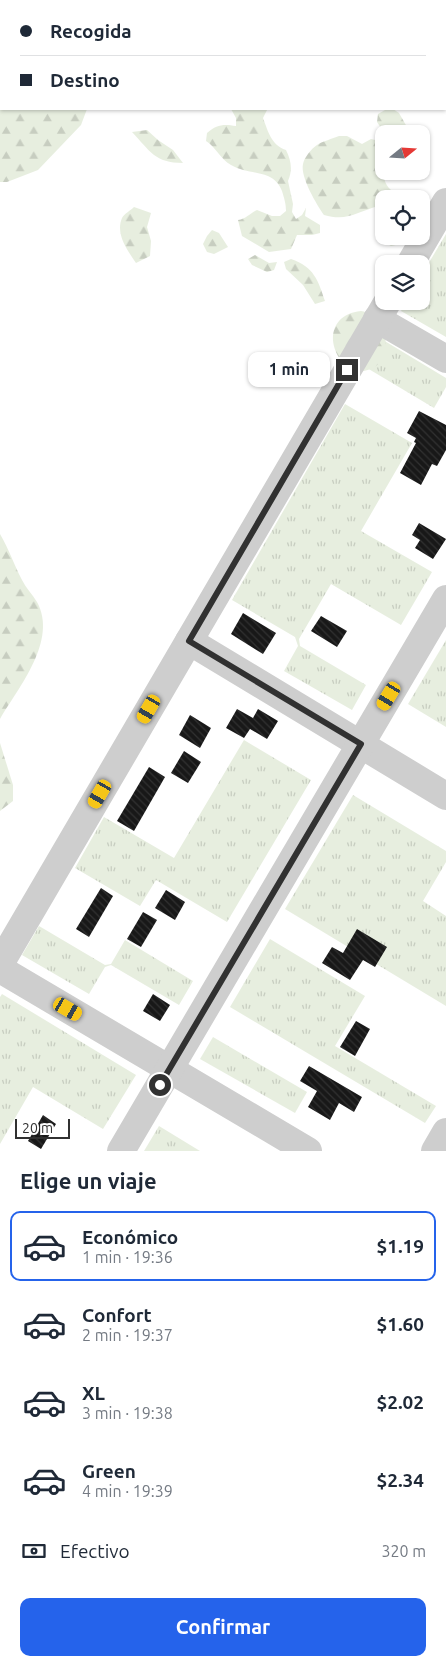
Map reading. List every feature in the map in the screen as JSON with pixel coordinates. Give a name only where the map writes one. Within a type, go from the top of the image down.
[{"type":"street","points":[[415,255],[446,202]]},
{"type":"street","points":[[0,964],[382,310],[446,359]]},
{"type":"street","points":[[121,1151],[446,599]]},
{"type":"street","points":[[189,641],[446,796]]},
{"type":"street","points":[[0,969],[308,1151]]},
{"type":"street","points":[[435,1151],[446,1132]]},
{"type":"green space","points":[[0,110],[87,110],[81,125],[38,170],[7,182],[0,182]]},
{"type":"green space","points":[[232,110],[267,110],[263,118],[269,133],[277,145],[286,150],[291,165],[288,181],[293,204],[292,212],[296,219],[302,215],[306,208],[305,216],[320,225],[320,233],[297,235],[291,249],[269,252],[242,236],[238,220],[257,210],[272,216],[280,216],[286,211],[286,208],[282,191],[273,179],[231,165],[206,141],[207,133],[217,126],[236,126],[236,118]]},
{"type":"green space","points":[[385,110],[394,110],[399,113],[406,125],[379,125],[377,122],[378,114]]},
{"type":"green space","points":[[147,130],[173,150],[183,163],[166,161],[154,155],[132,132]]},
{"type":"green space","points":[[339,136],[347,136],[362,144],[371,139],[375,140],[375,180],[385,180],[392,190],[375,190],[375,207],[346,217],[324,215],[306,183],[303,170],[306,156],[322,142]]},
{"type":"green space","points":[[134,207],[151,213],[147,227],[151,241],[150,256],[136,263],[123,242],[120,230],[122,218]]},
{"type":"green space","points":[[212,230],[219,233],[228,247],[214,254],[207,252],[203,244]]},
{"type":"green space","points":[[446,234],[446,337],[401,311],[430,310],[430,261]]},
{"type":"green space","points":[[255,255],[269,263],[277,262],[274,270],[267,272],[252,265],[248,259]]},
{"type":"green space","points":[[291,259],[310,270],[320,287],[325,301],[315,304],[303,285],[286,269],[284,262]]},
{"type":"green space","points":[[361,311],[372,315],[381,323],[385,332],[386,344],[381,361],[376,366],[356,373],[339,358],[333,338],[335,328],[340,320],[348,314]]},
{"type":"green space","points":[[383,340],[446,378],[446,387],[434,408],[367,368]]},
{"type":"green space","points":[[345,404],[412,443],[361,531],[432,572],[401,625],[331,584],[299,639],[300,646],[366,685],[352,710],[284,671],[298,646],[295,637],[232,600]]},
{"type":"green space","points":[[0,534],[25,586],[37,602],[42,617],[43,632],[34,663],[0,719]]},
{"type":"green space","points":[[446,640],[446,727],[408,704]]},
{"type":"green space","points":[[244,740],[311,780],[227,922],[156,880],[140,906],[75,868],[104,817],[174,858]]},
{"type":"green space","points":[[0,743],[13,785],[13,801],[0,811]]},
{"type":"green space","points":[[353,795],[446,851],[446,862],[423,901],[446,916],[446,1006],[285,909]]},
{"type":"green space","points":[[39,926],[105,965],[111,964],[125,940],[193,981],[179,1005],[111,965],[105,967],[89,994],[22,955]]},
{"type":"green space","points":[[270,939],[365,996],[335,1046],[436,1106],[425,1123],[230,1007]]},
{"type":"green space","points":[[2,994],[136,1075],[103,1129],[33,1087],[0,1144],[0,997]]},
{"type":"green space","points":[[213,1037],[307,1092],[295,1113],[200,1059]]},
{"type":"green space","points":[[159,1126],[200,1151],[144,1151]]},
{"type":"building","points":[[419,411],[446,425],[446,450],[437,466],[432,464],[421,485],[400,473],[416,443],[414,442],[416,438],[407,433]]},
{"type":"building","points":[[419,523],[446,539],[433,559],[415,548],[420,540],[412,535]]},
{"type":"building","points":[[243,613],[276,633],[263,654],[231,634]]},
{"type":"building","points":[[321,616],[347,631],[337,647],[311,631]]},
{"type":"building","points":[[237,709],[253,718],[258,709],[278,721],[267,739],[250,729],[244,738],[226,728]]},
{"type":"building","points":[[190,715],[211,728],[200,748],[179,735]]},
{"type":"building","points":[[184,751],[201,762],[188,783],[171,773]]},
{"type":"building","points":[[149,767],[165,777],[134,831],[117,821]]},
{"type":"building","points":[[101,888],[113,896],[89,937],[76,929]]},
{"type":"building","points":[[166,890],[185,902],[175,920],[155,908]]},
{"type":"building","points":[[143,912],[157,920],[141,947],[127,939]]},
{"type":"building","points":[[357,929],[387,947],[375,967],[363,960],[350,980],[322,963],[332,947],[343,953]]},
{"type":"building","points":[[153,994],[170,1005],[160,1021],[143,1011]]},
{"type":"building","points":[[356,1021],[370,1029],[355,1056],[340,1047]]},
{"type":"building","points":[[309,1066],[362,1097],[354,1112],[339,1103],[330,1120],[308,1107],[317,1091],[300,1081]]},
{"type":"building","points":[[43,1115],[56,1124],[41,1149],[28,1141]]},
{"type":"route","points":[[160,1085],[361,744],[189,641],[347,370]]}]
